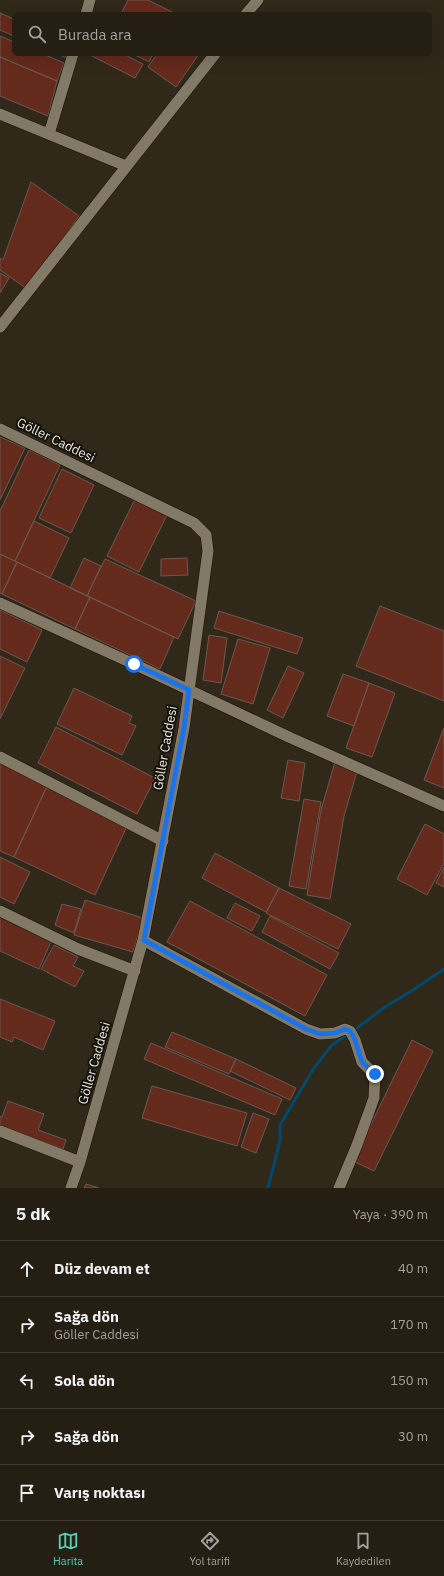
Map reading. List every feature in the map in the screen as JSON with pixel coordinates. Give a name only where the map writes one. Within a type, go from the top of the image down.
[{"type":"street","points":[[87,12],[90,0]]},
{"type":"street","points":[[248,12],[258,0]]},
{"type":"street","points":[[49,134],[73,56]]},
{"type":"street","points":[[0,327],[212,56]]},
{"type":"street","points":[[0,114],[126,166]]},
{"type":"street","name":"Göller Caddesi","points":[[0,429],[194,523],[206,535],[208,551],[206,578],[189,690],[144,940],[80,1162],[71,1188]]},
{"type":"street","points":[[0,604],[291,738],[444,806]]},
{"type":"street","points":[[0,757],[163,841]]},
{"type":"street","points":[[0,911],[78,950],[135,971]]},
{"type":"street","points":[[144,940],[306,1029],[320,1034],[335,1033],[345,1029],[352,1035],[362,1062],[375,1074],[374,1098],[357,1146],[339,1188]]},
{"type":"street","points":[[0,1131],[80,1162]]},
{"type":"building","points":[[128,0],[148,0],[172,12],[122,12]]},
{"type":"building","points":[[0,13],[12,18],[12,35],[0,30]]},
{"type":"building","points":[[0,36],[12,41],[12,56],[48,56],[64,63],[57,81],[0,57]]},
{"type":"building","points":[[92,56],[127,56],[143,64],[135,78]]},
{"type":"building","points":[[137,56],[152,56],[149,62]]},
{"type":"building","points":[[156,56],[198,56],[176,87],[148,67]]},
{"type":"building","points":[[0,57],[57,81],[48,116],[0,96]]},
{"type":"building","points":[[31,182],[79,216],[27,289],[0,270],[0,258],[3,260]]},
{"type":"building","points":[[0,273],[9,278],[0,293]]},
{"type":"building","points":[[0,437],[25,448],[0,500]]},
{"type":"building","points":[[29,450],[60,465],[15,561],[0,554],[0,511]]},
{"type":"building","points":[[62,469],[94,485],[71,533],[39,518]]},
{"type":"building","points":[[135,499],[167,515],[139,572],[107,556]]},
{"type":"building","points":[[34,521],[69,538],[50,578],[15,561]]},
{"type":"building","points":[[0,554],[17,562],[2,594],[0,593]]},
{"type":"building","points":[[84,558],[101,566],[87,596],[70,588]]},
{"type":"building","points":[[187,558],[188,575],[161,576],[161,559]]},
{"type":"building","points":[[105,559],[196,601],[178,639],[87,596]]},
{"type":"building","points":[[17,562],[90,597],[75,629],[2,594]]},
{"type":"building","points":[[90,597],[174,637],[160,669],[75,629]]},
{"type":"building","points":[[380,606],[444,631],[444,701],[356,666]]},
{"type":"building","points":[[0,610],[42,630],[27,662],[0,649]]},
{"type":"building","points":[[219,611],[303,638],[297,654],[214,628]]},
{"type":"building","points":[[209,635],[227,638],[221,683],[203,680]]},
{"type":"building","points":[[238,639],[270,648],[253,704],[221,694]]},
{"type":"building","points":[[0,656],[25,668],[0,719]]},
{"type":"building","points":[[288,666],[304,673],[283,718],[267,710]]},
{"type":"building","points":[[343,674],[369,683],[354,726],[327,716]]},
{"type":"building","points":[[369,683],[395,693],[372,757],[346,748]]},
{"type":"building","points":[[74,688],[132,716],[129,723],[136,726],[122,755],[57,724]]},
{"type":"building","points":[[56,727],[155,778],[137,814],[38,763]]},
{"type":"building","points":[[444,728],[444,788],[424,780]]},
{"type":"building","points":[[288,760],[305,763],[299,801],[281,798]]},
{"type":"building","points":[[0,761],[48,784],[14,857],[0,851]]},
{"type":"building","points":[[335,762],[358,768],[344,816],[330,899],[307,895],[321,810]]},
{"type":"building","points":[[48,784],[128,824],[95,895],[14,857]]},
{"type":"building","points":[[304,799],[321,802],[306,889],[289,886]]},
{"type":"building","points":[[425,824],[444,834],[444,863],[427,895],[397,879]]},
{"type":"building","points":[[215,853],[279,888],[266,912],[202,878]]},
{"type":"building","points":[[0,857],[30,872],[14,904],[0,897]]},
{"type":"building","points":[[444,867],[444,887],[436,883]]},
{"type":"building","points":[[279,888],[351,924],[338,949],[266,913]]},
{"type":"building","points":[[85,900],[143,918],[133,952],[74,935]]},
{"type":"building","points":[[190,901],[327,975],[305,1016],[167,942]]},
{"type":"building","points":[[235,903],[260,916],[252,931],[227,918]]},
{"type":"building","points":[[62,904],[81,909],[74,933],[55,925]]},
{"type":"building","points":[[0,913],[53,937],[39,969],[0,951]]},
{"type":"building","points":[[270,916],[339,953],[330,969],[262,932]]},
{"type":"building","points":[[54,945],[78,957],[73,966],[84,971],[75,987],[41,969]]},
{"type":"building","points":[[0,999],[55,1021],[43,1050],[14,1037],[12,1042],[0,1037]]},
{"type":"building","points":[[172,1032],[236,1059],[229,1074],[165,1047]]},
{"type":"building","points":[[412,1040],[433,1051],[374,1171],[353,1161]]},
{"type":"building","points":[[151,1043],[282,1099],[275,1115],[144,1059]]},
{"type":"building","points":[[236,1059],[296,1088],[290,1100],[230,1071]]},
{"type":"building","points":[[152,1086],[247,1113],[237,1146],[142,1118]]},
{"type":"building","points":[[8,1101],[44,1114],[38,1130],[66,1140],[63,1149],[0,1126],[0,1116],[2,1117]]},
{"type":"building","points":[[253,1113],[269,1119],[256,1153],[241,1147]]},
{"type":"building","points":[[86,1184],[99,1188],[84,1188]]},
{"type":"waterway","points":[[353,1031],[385,1007],[444,969]]},
{"type":"waterway","points":[[268,1188],[280,1141],[280,1125],[314,1068],[332,1045],[348,1034]]},
{"type":"route","points":[[134,664],[189,690],[184,728],[144,940],[306,1029],[320,1034],[335,1033],[345,1029],[350,1031],[355,1040],[362,1062],[375,1074]]}]
